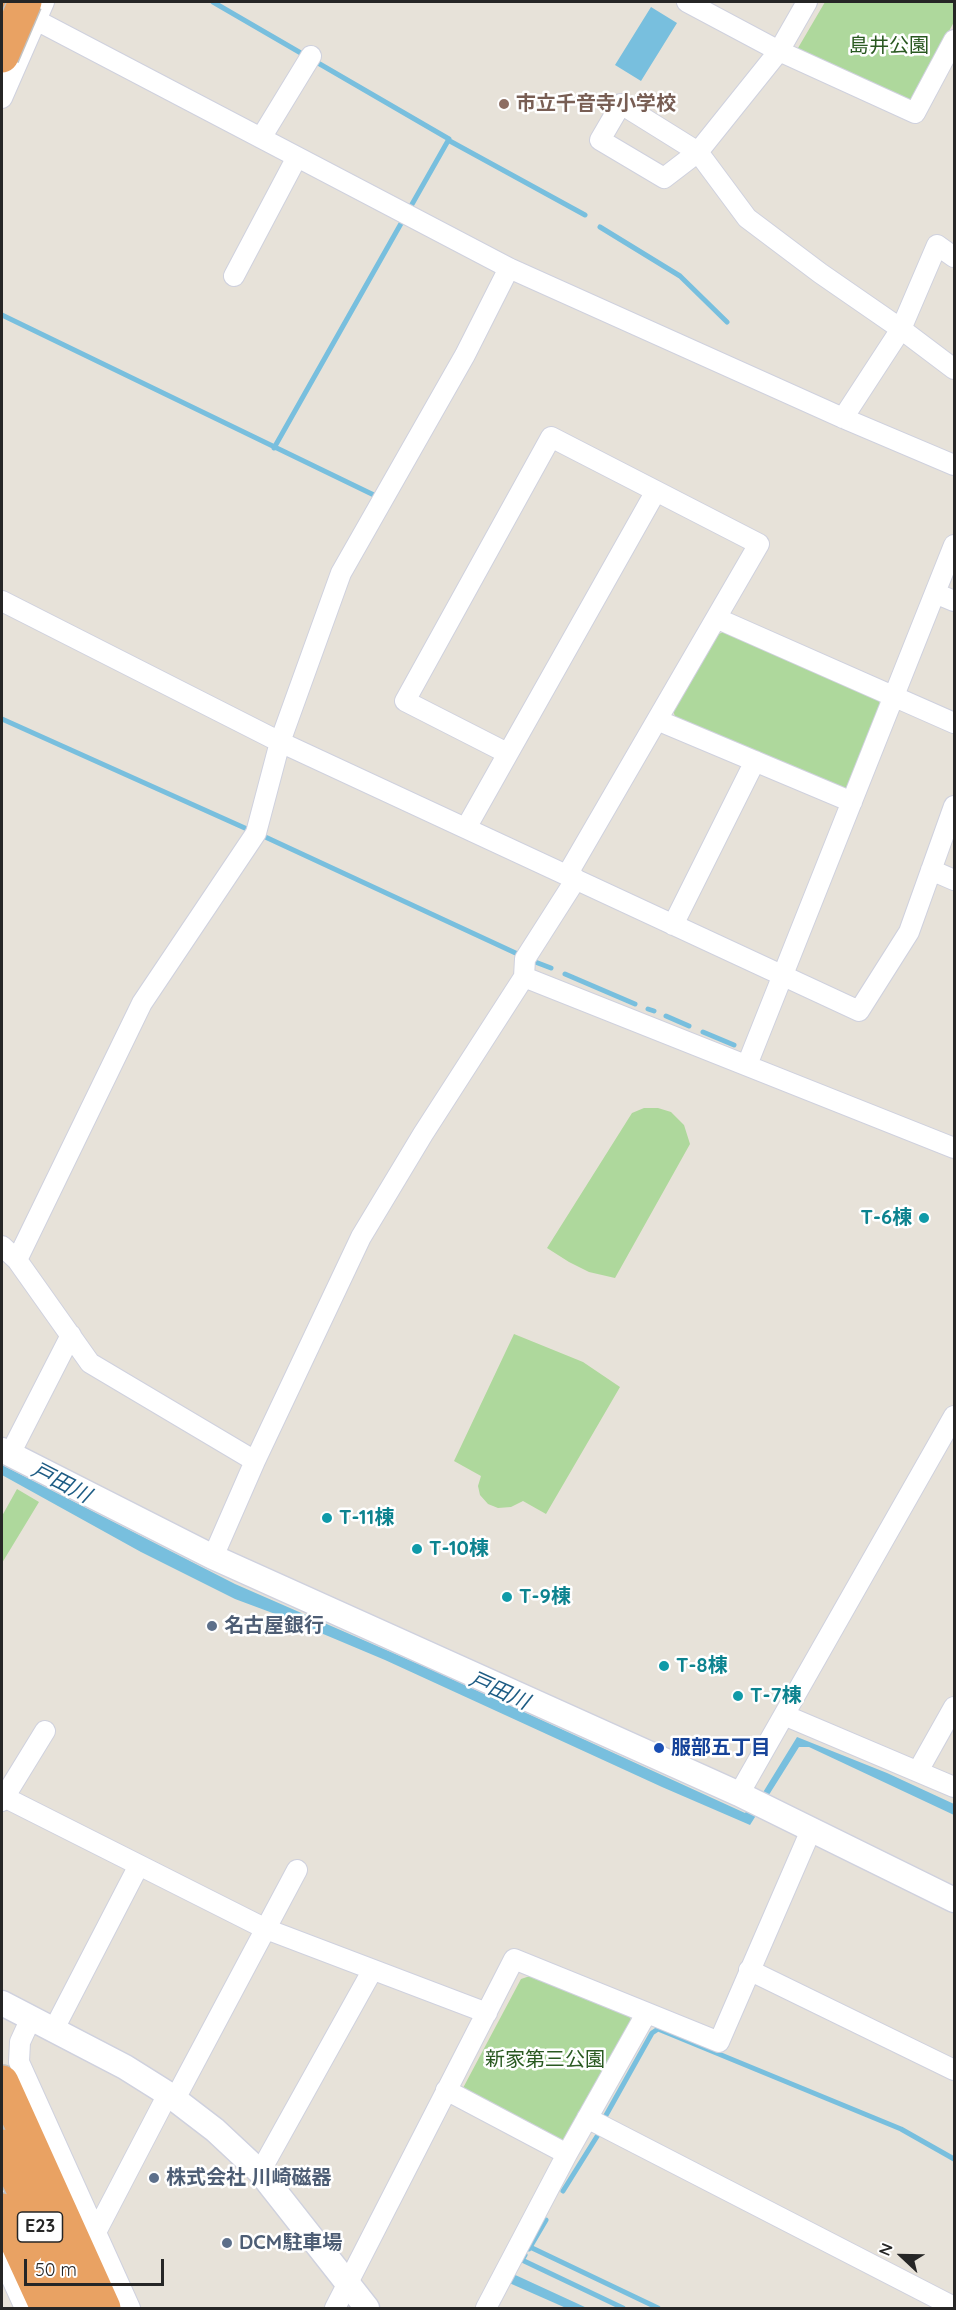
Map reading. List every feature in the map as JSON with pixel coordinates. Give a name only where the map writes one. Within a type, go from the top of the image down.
[{"type":"highway","points":[[2,13],[7,2]]},
{"type":"highway","points":[[2,56],[31,11]]},
{"type":"highway","points":[[2,2082],[104,2308]]},
{"type":"highway","name":"E23","points":[[2,2146],[80,2308]]},
{"type":"highway","name":"E23","points":[[2,2210],[47,2308]]},
{"type":"street","points":[[12,2],[261,138],[509,268],[843,418],[954,465]]},
{"type":"street","points":[[2,98],[31,11],[44,2]]},
{"type":"street","points":[[687,2],[779,51],[915,113],[954,40]]},
{"type":"street","points":[[807,2],[779,51],[698,152],[664,178],[600,140],[621,104],[698,152],[747,218],[954,369]]},
{"type":"street","points":[[261,138],[310,58]]},
{"type":"street","points":[[234,276],[297,157]]},
{"type":"street","points":[[843,418],[901,329],[938,245],[954,257]]},
{"type":"street","points":[[17,1260],[142,1003],[256,833],[280,742],[341,573],[465,355],[509,268]]},
{"type":"street","points":[[213,1557],[255,1461],[361,1237],[423,1134],[524,977],[525,959],[657,720],[759,544],[551,437],[405,701],[507,753]]},
{"type":"street","points":[[466,828],[656,491]]},
{"type":"street","points":[[747,1065],[954,545]]},
{"type":"street","points":[[935,593],[954,600]]},
{"type":"street","points":[[2,601],[280,742],[859,1011],[909,932],[954,807]]},
{"type":"street","points":[[716,618],[954,723]]},
{"type":"street","points":[[657,720],[852,802]]},
{"type":"street","points":[[673,925],[755,761]]},
{"type":"street","points":[[931,870],[954,880]]},
{"type":"street","points":[[524,977],[954,1148]]},
{"type":"street","points":[[2,1246],[17,1260],[90,1363],[255,1461]]},
{"type":"street","points":[[70,1335],[6,1452],[213,1557],[751,1800],[954,1900]]},
{"type":"street","points":[[751,1800],[784,1715],[954,1416]]},
{"type":"street","points":[[918,1771],[954,1707]]},
{"type":"street","points":[[784,1715],[954,1787]]},
{"type":"street","points":[[45,1731],[3,1799],[266,1929],[487,2013]]},
{"type":"street","points":[[335,2308],[514,1959],[718,2042],[811,1830]]},
{"type":"street","points":[[54,2029],[139,1865]]},
{"type":"street","points":[[96,2232],[297,1870]]},
{"type":"street","points":[[750,1970],[954,2070]]},
{"type":"street","points":[[260,2172],[372,1971]]},
{"type":"street","points":[[2,2003],[125,2067],[171,2096],[215,2130],[260,2172],[368,2308]]},
{"type":"street","points":[[486,2308],[567,2154],[646,2014]]},
{"type":"street","points":[[31,2018],[20,2042],[19,2062],[130,2308]]},
{"type":"street","points":[[446,2090],[567,2154]]},
{"type":"street","points":[[587,2118],[954,2307]]},
{"type":"street","points":[[2,2257],[26,2308]]},
{"type":"green space","name":"島井公園","points":[[825,2],[954,2],[954,22],[910,101],[800,54],[798,48]]},
{"type":"green space","points":[[723,632],[878,699],[882,708],[850,787],[842,791],[676,720],[673,710],[717,635]]},
{"type":"green space","points":[[644,1108],[658,1108],[671,1112],[684,1125],[690,1144],[615,1278],[589,1272],[547,1248],[632,1113]]},
{"type":"green space","points":[[514,1334],[583,1362],[620,1387],[546,1514],[523,1501],[511,1507],[498,1508],[488,1504],[480,1495],[478,1486],[481,1476],[454,1461]]},
{"type":"green space","points":[[17,1489],[39,1502],[2,1563],[2,1516]]},
{"type":"green space","name":"新家第三公園","points":[[530,1976],[629,2016],[632,2021],[568,2140],[557,2142],[463,2088],[521,1979]]},
{"type":"water","points":[[651,7],[677,23],[641,81],[615,65]]},
{"type":"water","points":[[2,1465],[235,1584],[432,1670],[745,1813],[762,1794],[797,1737],[887,1773],[954,1804],[954,1815],[809,1747],[799,1747],[750,1825],[385,1660],[235,1599],[141,1552],[2,1475]]},
{"type":"water","points":[[511,2273],[587,2308],[566,2308],[507,2282]]},
{"type":"waterway","points":[[213,2],[449,139],[411,206]]},
{"type":"waterway","points":[[448,140],[585,215]]},
{"type":"waterway","points":[[274,448],[403,220]]},
{"type":"waterway","points":[[600,227],[680,276],[727,322]]},
{"type":"waterway","points":[[2,315],[378,497]]},
{"type":"waterway","points":[[2,719],[247,829]]},
{"type":"waterway","points":[[261,835],[522,956]]},
{"type":"waterway","points":[[530,960],[551,968]]},
{"type":"waterway","points":[[565,974],[635,1004]]},
{"type":"waterway","points":[[648,1009],[654,1011]]},
{"type":"waterway","points":[[666,1016],[689,1026]]},
{"type":"waterway","points":[[703,1032],[734,1045]]},
{"type":"waterway","points":[[605,2117],[652,2033],[658,2029],[901,2129],[954,2159]]},
{"type":"waterway","points":[[563,2191],[601,2130]]},
{"type":"waterway","points":[[529,2249],[546,2220]]},
{"type":"waterway","points":[[530,2247],[658,2308]]},
{"type":"waterway","points":[[525,2255],[522,2260],[623,2308]]},
{"type":"place","name":"市立千音寺小学校","points":[[504,104]]},
{"type":"place","name":"T-6棟","points":[[924,1218]]},
{"type":"place","name":"T-11棟","points":[[327,1518]]},
{"type":"place","name":"T-10棟","points":[[417,1549]]},
{"type":"place","name":"T-9棟","points":[[507,1597]]},
{"type":"place","name":"名古屋銀行","points":[[212,1626]]},
{"type":"place","name":"T-8棟","points":[[664,1666]]},
{"type":"place","name":"T-7棟","points":[[738,1696]]},
{"type":"place","name":"服部五丁目","points":[[659,1748]]},
{"type":"place","name":"株式会社 川崎磁器","points":[[154,2178]]},
{"type":"place","name":"DCM駐車場","points":[[227,2243]]},
{"type":"water label","name":"戸田川","points":[[61,1483]]},
{"type":"water label","name":"戸田川","points":[[499,1691]]}]
